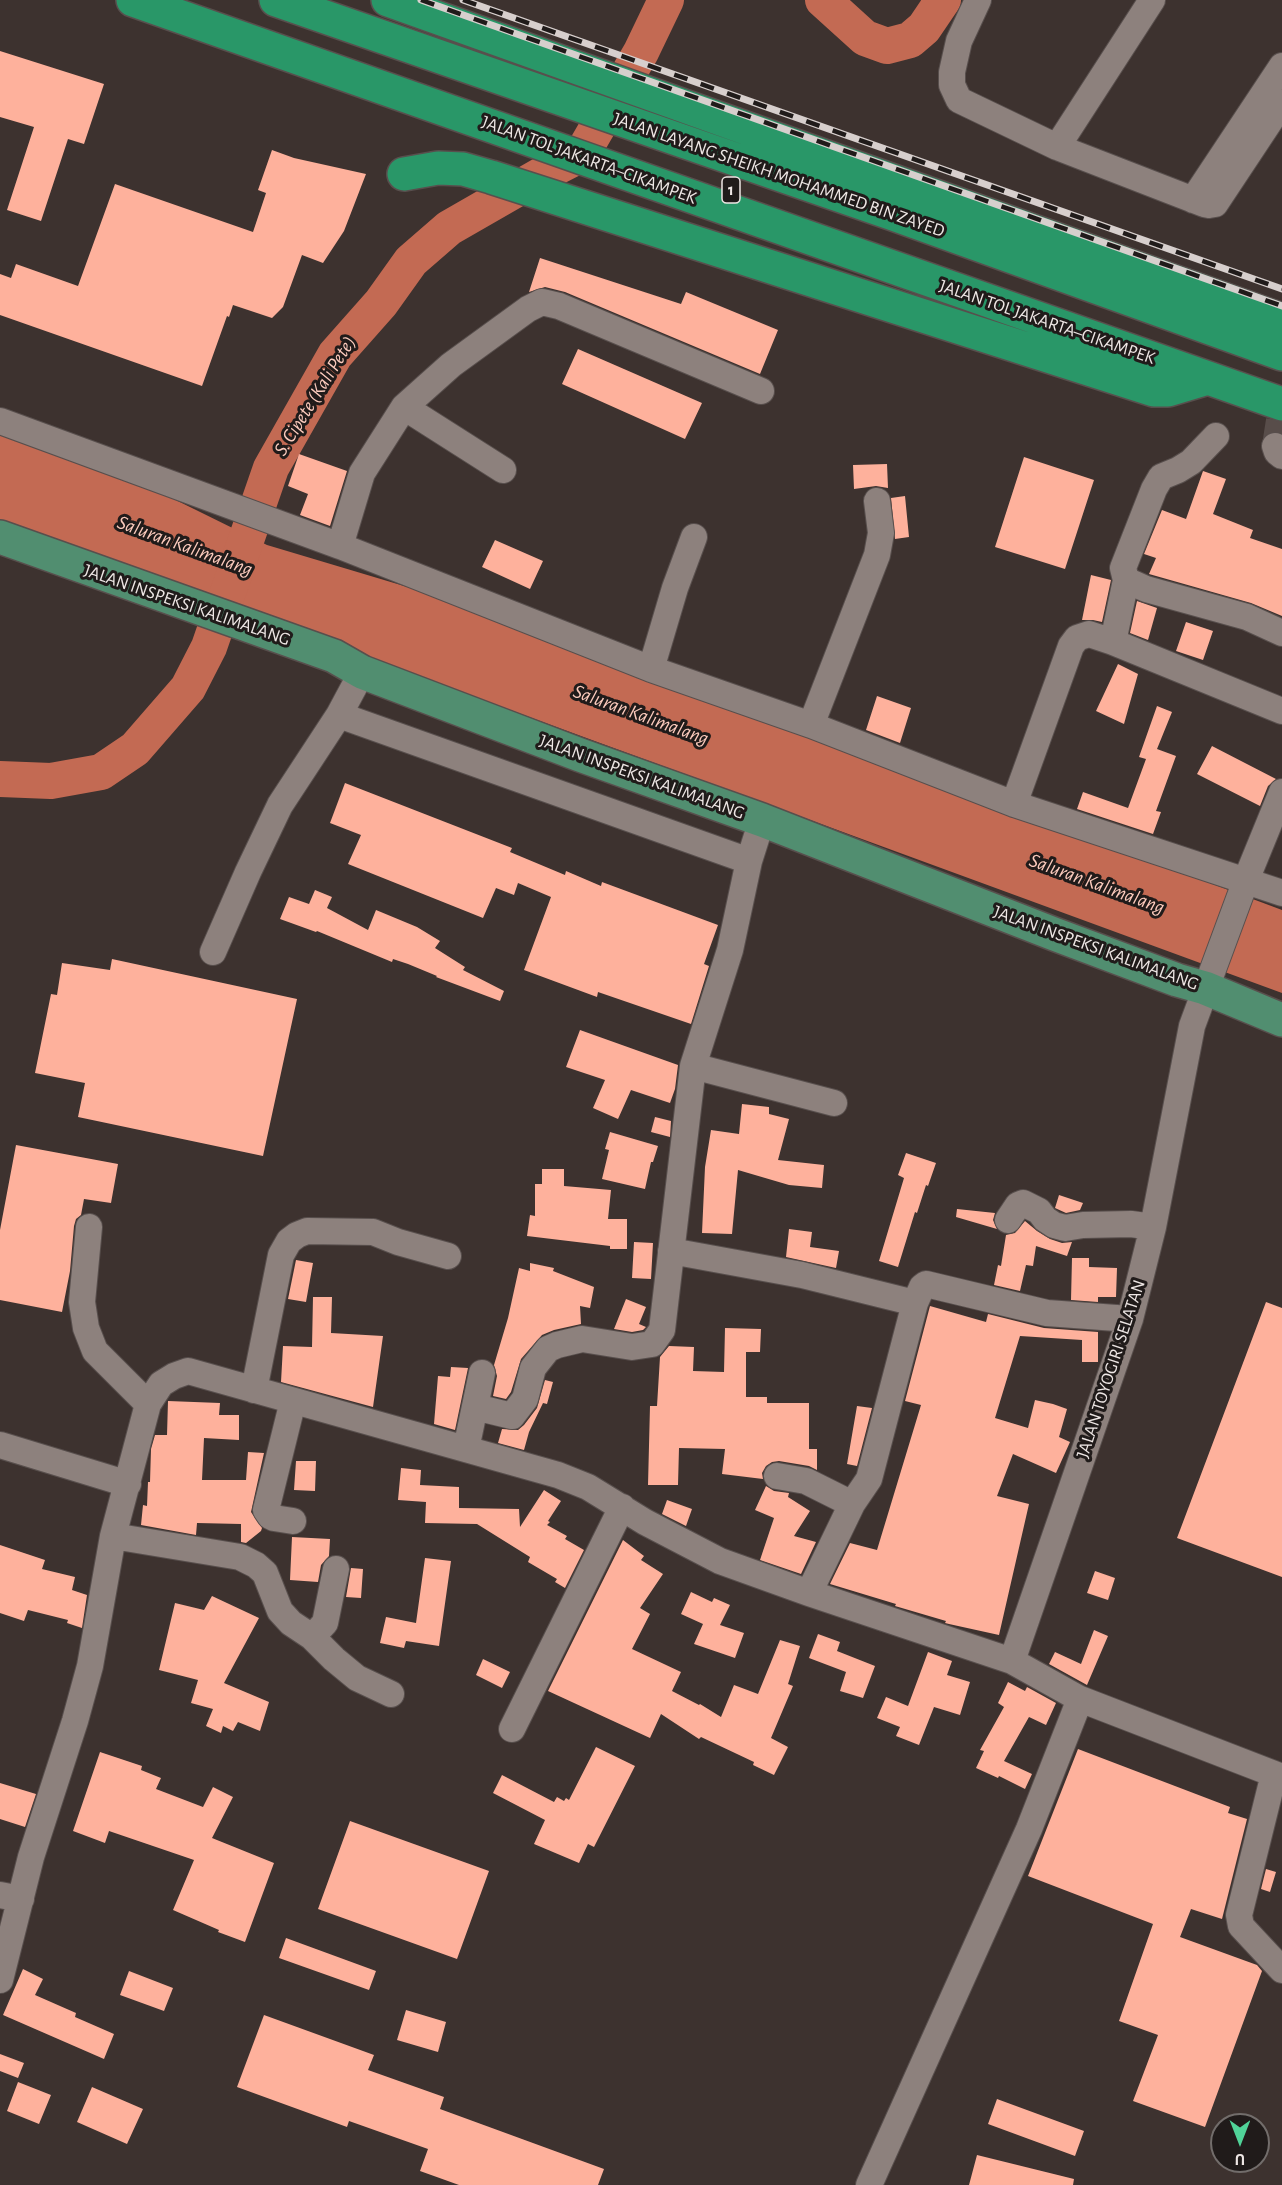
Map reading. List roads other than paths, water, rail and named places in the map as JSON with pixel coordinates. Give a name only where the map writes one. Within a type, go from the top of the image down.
[{"type":"highway","name":"JALAN TOL JAKARTA–CIKAMPEK","points":[[133,0],[1282,404]]},
{"type":"highway","name":"JALAN LAYANG SHEIKH MOHAMMED BIN ZAYED","points":[[180,0],[1282,383]]},
{"type":"highway","name":"JALAN LAYANG SHEIKH MOHAMMED BIN ZAYED","points":[[276,0],[893,214],[1282,354]]},
{"type":"highway","points":[[388,0],[1282,320]]},
{"type":"highway","points":[[404,174],[438,168],[464,169],[1154,390],[1168,390],[1208,378]]},
{"type":"main road","name":"JALAN INSPEKSI KALIMALANG","points":[[0,537],[348,664],[602,763],[762,820],[1054,934],[1207,984],[1282,1020]]},
{"type":"street","points":[[978,0],[958,41],[952,72],[952,86],[959,100],[1057,147],[1209,206],[1215,204],[1282,103]]},
{"type":"street","points":[[1057,147],[1152,0]]},
{"type":"street","points":[[1193,200],[1282,66]]},
{"type":"street","points":[[340,546],[362,473],[404,407],[451,365],[528,309],[542,302],[559,306],[761,391]]},
{"type":"street","points":[[404,407],[503,470]]},
{"type":"street","points":[[0,421],[340,546],[651,669],[811,725],[1014,804],[1282,892]]},
{"type":"street","points":[[1113,642],[1126,580],[1123,568],[1154,489],[1161,477],[1191,462],[1216,436]]},
{"type":"street","points":[[811,725],[877,555],[881,534],[877,501]]},
{"type":"street","points":[[651,669],[675,588],[694,537]]},
{"type":"street","points":[[1126,580],[1146,589],[1247,617],[1282,633]]},
{"type":"street","points":[[1014,804],[1071,646],[1077,638],[1089,634],[1113,642],[1282,711]]},
{"type":"street","points":[[213,952],[280,805],[339,715],[348,664]]},
{"type":"street","points":[[339,715],[749,861]]},
{"type":"street","name":"JALAN TOYOGIRI SELATAN","points":[[1012,1661],[1130,1319],[1153,1227],[1192,1026],[1246,880],[1282,792]]},
{"type":"street","points":[[475,1407],[512,1416],[525,1399],[533,1368],[548,1348],[557,1344],[582,1340],[632,1347],[652,1344],[662,1330],[693,1066],[730,950],[749,861],[762,820]]},
{"type":"street","points":[[693,1066],[834,1102]]},
{"type":"street","points":[[1008,1221],[1018,1205],[1023,1203],[1039,1211],[1054,1225],[1065,1228],[1083,1225],[1131,1224],[1153,1227]]},
{"type":"street","points":[[89,1227],[82,1302],[86,1328],[95,1351],[148,1404]]},
{"type":"street","points":[[254,1390],[281,1255],[289,1241],[297,1235],[307,1231],[373,1232],[398,1242],[448,1256]]},
{"type":"street","points":[[671,1251],[802,1275],[915,1302]]},
{"type":"street","points":[[808,1593],[852,1504],[872,1472],[915,1302],[921,1287],[929,1284],[1047,1313],[1130,1319]]},
{"type":"street","points":[[0,1980],[10,1897],[31,1857],[75,1721],[90,1665],[113,1536],[148,1404],[161,1384],[188,1371],[558,1475],[588,1487],[720,1561],[1012,1661],[1080,1700],[1278,1776],[1239,1915],[1241,1926],[1282,1970]]},
{"type":"street","points":[[466,1449],[482,1373]]},
{"type":"street","points":[[293,1401],[266,1510],[274,1518],[293,1521]]},
{"type":"street","points":[[0,1445],[128,1484]]},
{"type":"street","points":[[777,1476],[807,1481],[852,1504]]},
{"type":"street","points":[[512,1729],[621,1507]]},
{"type":"street","points":[[113,1536],[240,1557],[256,1565],[265,1573],[280,1611],[291,1623],[312,1637],[357,1678],[391,1694]]},
{"type":"street","points":[[312,1637],[325,1623],[336,1569]]},
{"type":"street","points":[[869,2185],[1029,1829],[1080,1700]]},
{"type":"water","name":"Saluran Kalimalang","points":[[0,429],[121,473],[267,545],[471,606],[1282,910],[1282,993],[0,523]]},
{"type":"waterway","name":"S. Cipete (Kali Pete)","points":[[0,779],[51,781],[101,772],[135,749],[188,688],[209,647],[271,468],[335,355],[381,303],[411,261],[449,228],[582,154],[641,52],[666,0]]},
{"type":"waterway","name":"S. Cipete (Kali Pete)","points":[[823,0],[865,38],[887,46],[910,40],[924,28],[943,0]]},
{"type":"tunnel","points":[[1275,446],[1282,401]]},
{"type":"railway","points":[[421,0],[1282,306]]},
{"type":"railway","points":[[463,0],[1282,289]]}]
